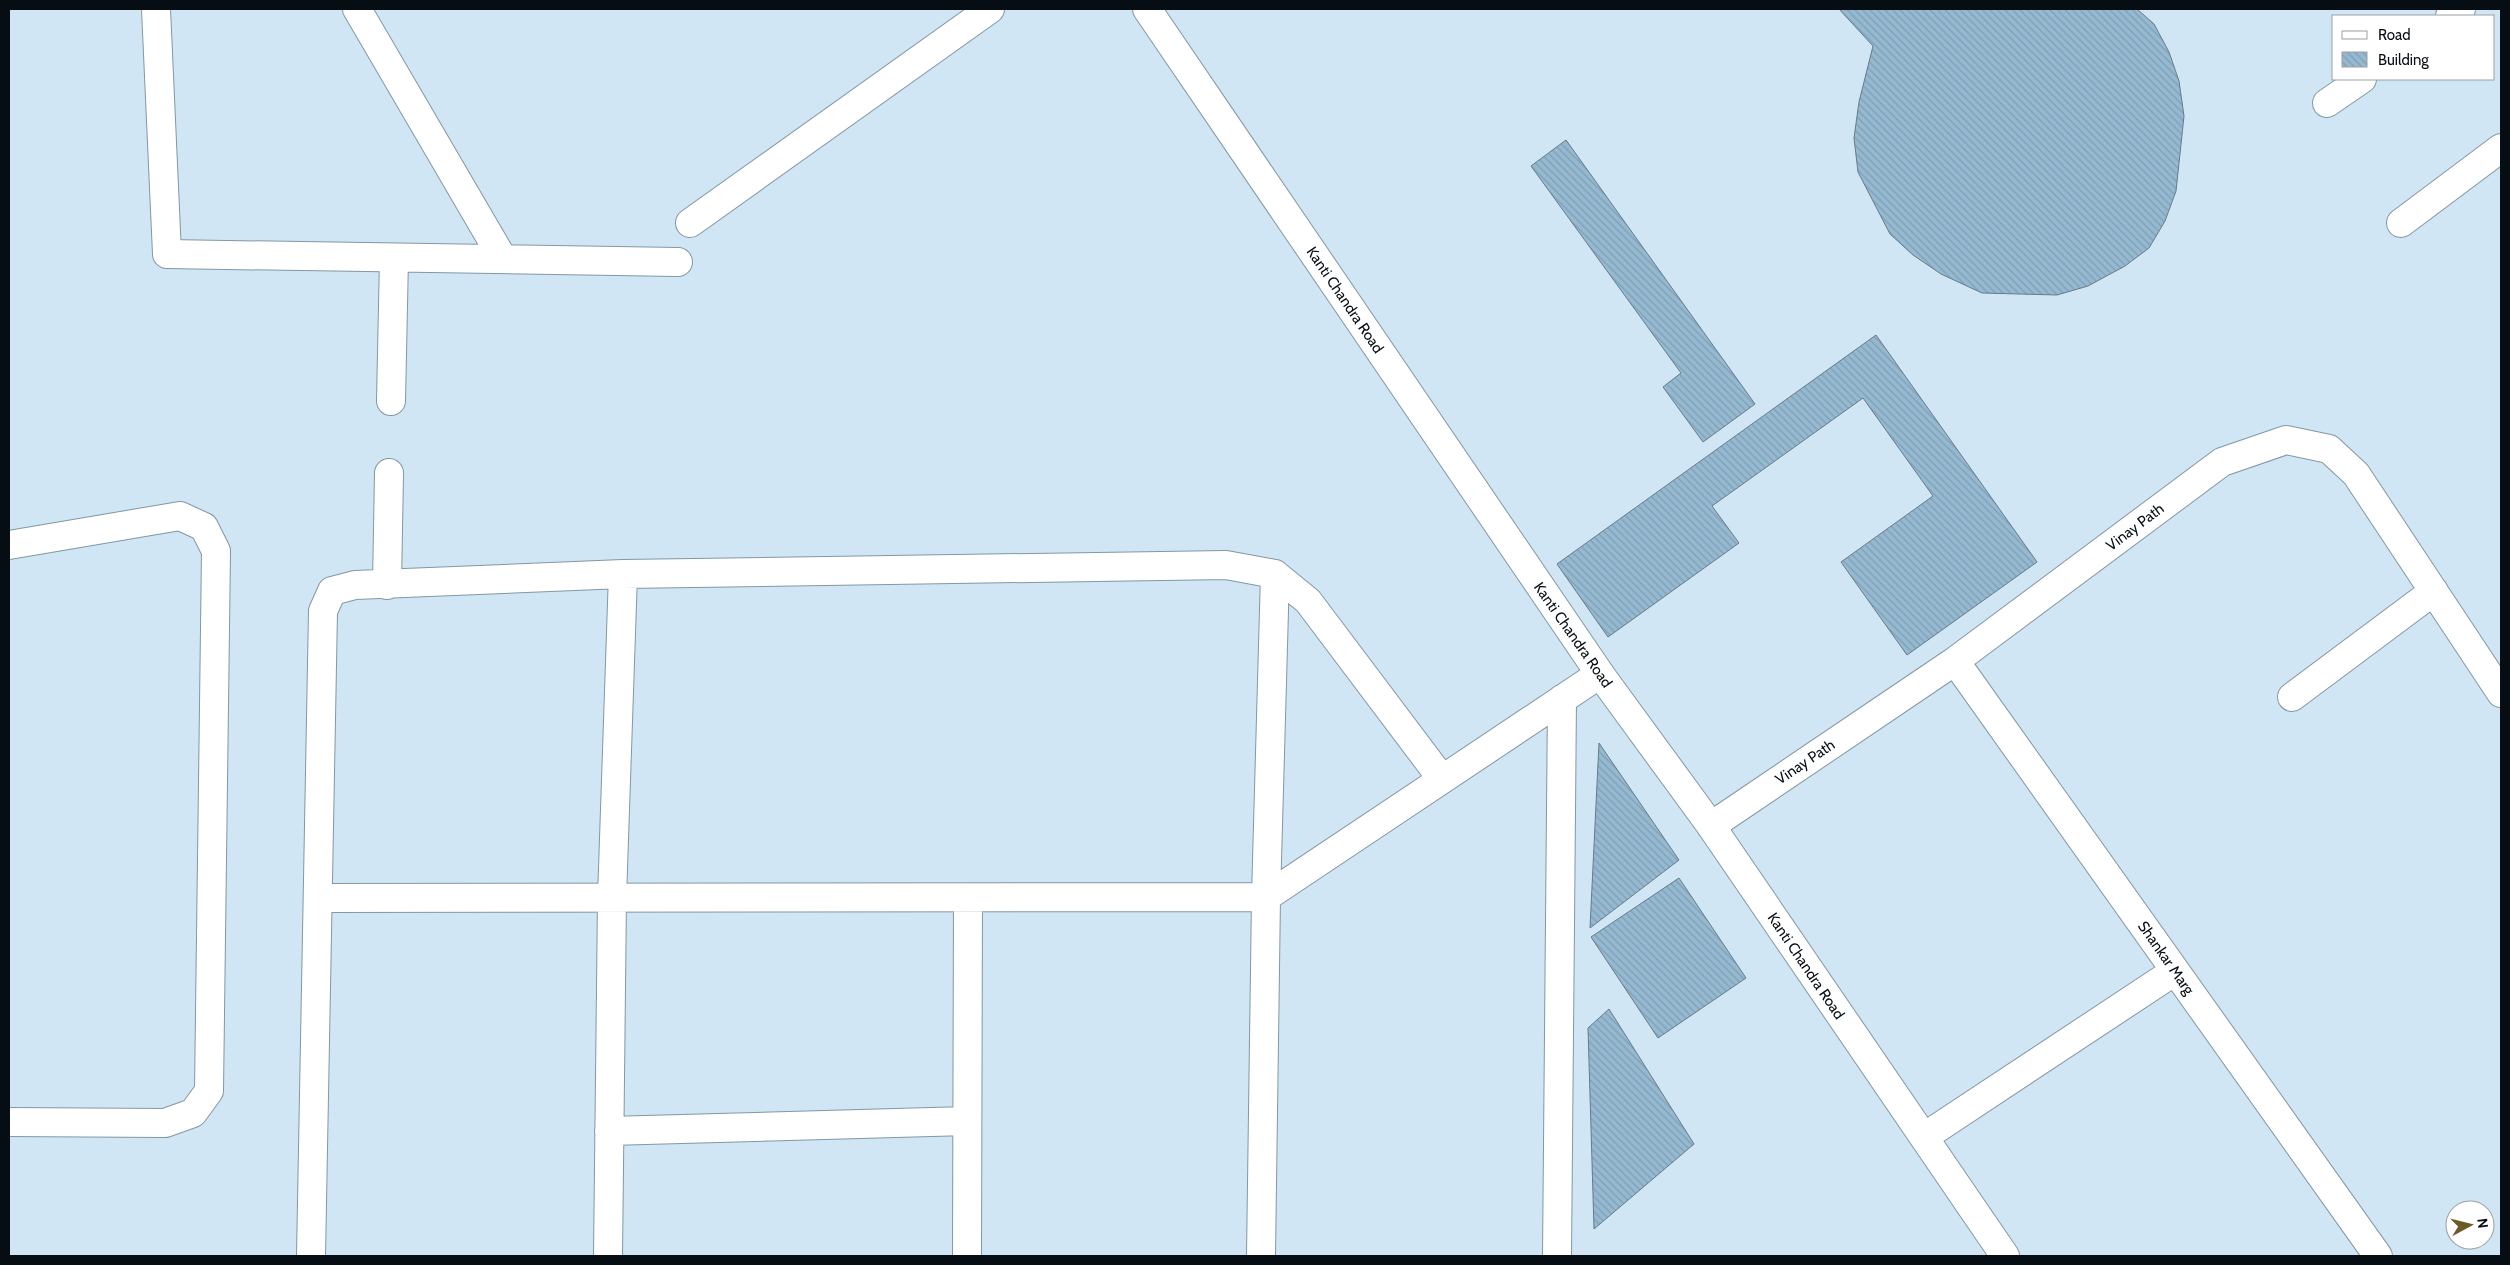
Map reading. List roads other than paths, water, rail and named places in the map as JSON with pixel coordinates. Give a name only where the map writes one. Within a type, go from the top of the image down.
[{"type":"street","points":[[156,9],[167,254],[678,262]]},
{"type":"street","points":[[357,9],[503,259]]},
{"type":"street","points":[[690,223],[990,9]]},
{"type":"street","name":"Kanti Chandra Road","points":[[1147,9],[1600,674],[1710,826],[2005,1256]]},
{"type":"street","points":[[2328,103],[2361,80]]},
{"type":"street","points":[[2401,223],[2497,160]]},
{"type":"street","points":[[391,401],[394,258]]},
{"type":"street","name":"Vinay Path","points":[[1710,826],[1955,661],[2222,462],[2286,440],[2329,449],[2356,474],[2501,693]]},
{"type":"street","points":[[387,585],[389,474]]},
{"type":"street","points":[[9,545],[180,516],[204,527],[216,551],[210,1091],[193,1114],[165,1123],[9,1122]]},
{"type":"street","points":[[311,1256],[323,611],[332,591],[355,585],[623,574],[1226,565],[1275,574],[1308,601],[1442,779]]},
{"type":"street","points":[[608,1256],[612,898],[623,574]]},
{"type":"street","points":[[1261,1256],[1266,897],[1275,574]]},
{"type":"street","points":[[2292,697],[2434,592]]},
{"type":"street","name":"Shankar Marg","points":[[1955,661],[2378,1256]]},
{"type":"street","points":[[318,898],[1266,897],[1600,674]]},
{"type":"street","points":[[1557,1256],[1562,699]]},
{"type":"street","points":[[968,898],[968,1256]]},
{"type":"street","points":[[1924,1137],[2175,971]]},
{"type":"street","points":[[609,1131],[968,1121]]}]
